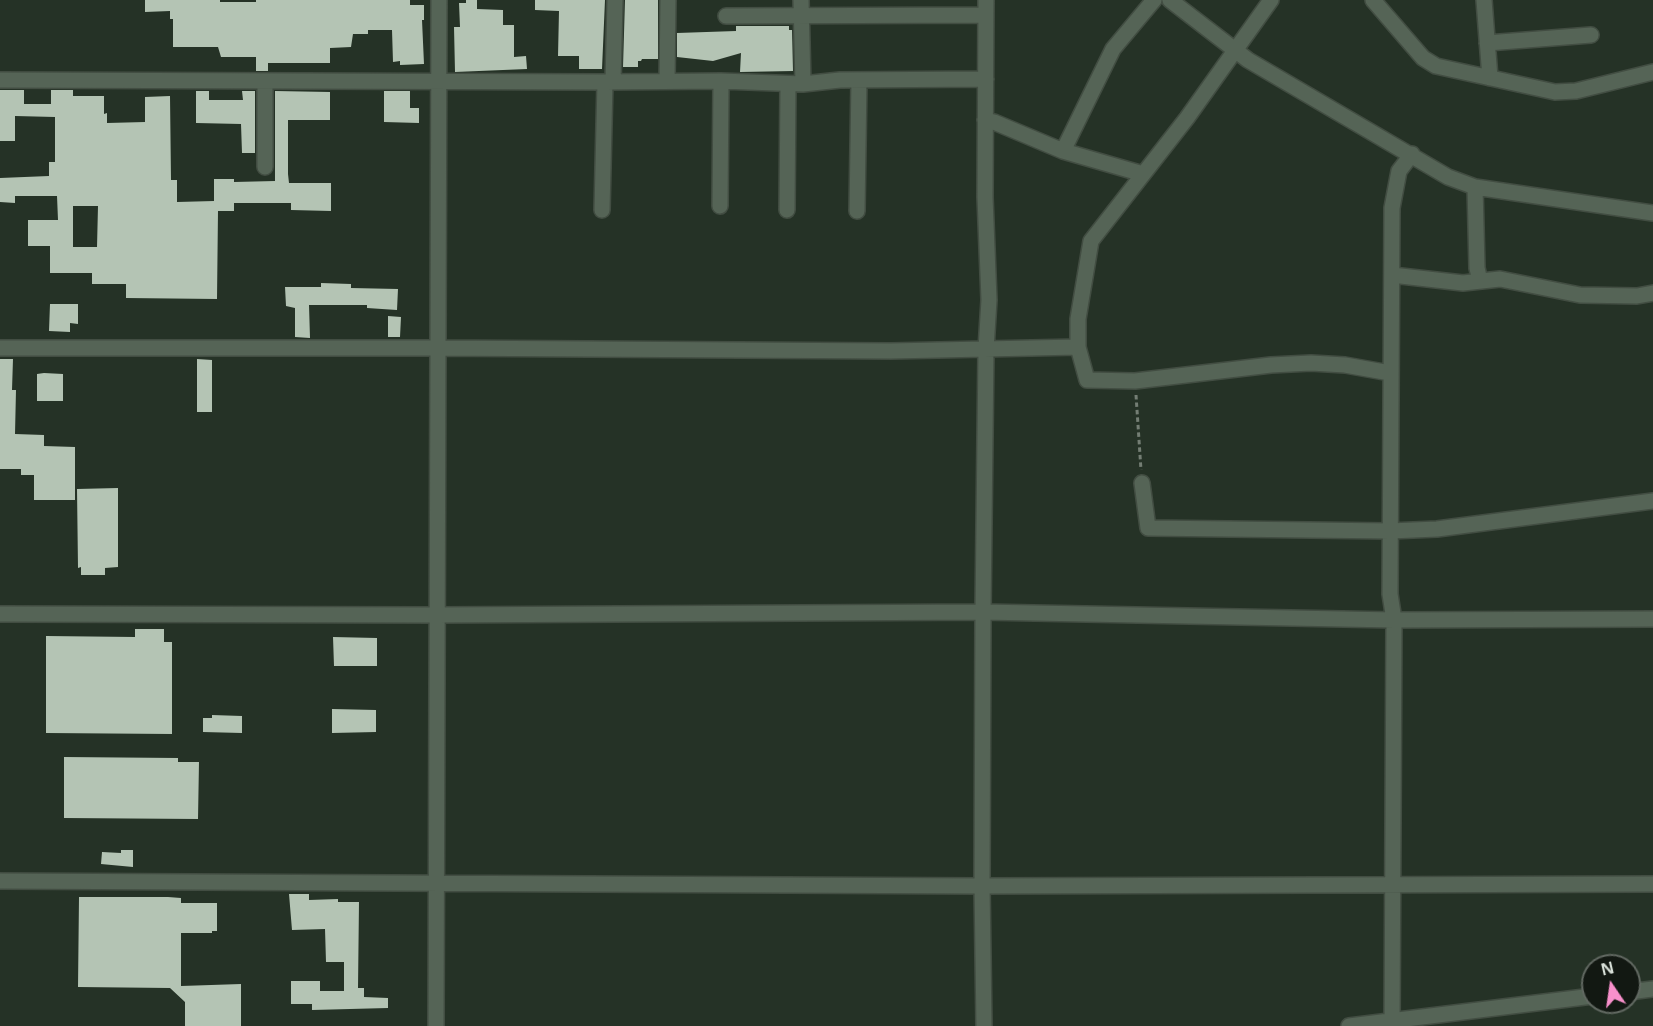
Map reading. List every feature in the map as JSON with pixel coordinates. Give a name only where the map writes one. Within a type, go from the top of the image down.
[{"type":"street","points":[[436,1026],[436,348],[439,0]]},
{"type":"street","points":[[602,210],[615,0]]},
{"type":"street","points":[[667,81],[668,0]]},
{"type":"street","points":[[1063,151],[1113,49],[1154,0]]},
{"type":"street","points":[[1170,0],[1234,50],[1448,177],[1475,187],[1653,213]]},
{"type":"street","points":[[1271,0],[1187,118],[1091,241],[1078,319],[1079,357],[1087,380],[1135,381],[1271,365],[1311,363],[1345,365],[1390,373]]},
{"type":"street","points":[[1372,0],[1423,58],[1436,66],[1555,92],[1576,91],[1653,72]]},
{"type":"street","points":[[1484,0],[1490,78]]},
{"type":"street","points":[[788,210],[801,8]]},
{"type":"street","points":[[726,16],[801,8],[986,8],[985,196],[989,300],[986,349],[983,612],[984,1026]]},
{"type":"street","points":[[1487,43],[1591,35]]},
{"type":"street","points":[[0,80],[721,81],[796,84],[840,80],[986,79]]},
{"type":"street","points":[[858,211],[859,80]]},
{"type":"street","points":[[265,81],[265,167]]},
{"type":"street","points":[[720,206],[721,81]]},
{"type":"street","points":[[985,120],[1063,151],[1143,174]]},
{"type":"street","points":[[1392,1023],[1394,620],[1390,594],[1390,373],[1392,208],[1399,171],[1412,154]]},
{"type":"street","points":[[1475,187],[1477,268],[1480,281]]},
{"type":"street","points":[[1392,275],[1464,283],[1500,279],[1580,294],[1637,296],[1653,293]]},
{"type":"street","points":[[0,348],[891,351],[1078,347]]},
{"type":"street","points":[[1142,483],[1148,528],[1390,531],[1437,529],[1653,501]]},
{"type":"street","points":[[0,614],[436,615],[983,612],[1394,620],[1653,619]]},
{"type":"street","points":[[0,881],[982,886],[1653,884]]},
{"type":"street","points":[[1349,1026],[1392,1023],[1581,998]]},
{"type":"path","points":[[1135,381],[1142,483]]},
{"type":"building","points":[[145,0],[256,2],[256,0],[410,0],[410,5],[424,5],[424,20],[422,20],[424,64],[400,65],[400,61],[393,62],[392,30],[368,30],[368,34],[353,34],[351,47],[330,48],[330,63],[268,63],[268,71],[256,71],[256,57],[221,57],[218,47],[173,47],[173,19],[170,19],[170,11],[145,12]]},
{"type":"building","points":[[466,0],[477,0],[477,9],[503,10],[503,25],[514,25],[514,57],[526,56],[527,69],[455,72],[454,27],[460,27],[459,3],[466,3]]},
{"type":"building","points":[[535,0],[605,0],[602,69],[579,69],[579,56],[558,56],[559,11],[535,10]]},
{"type":"building","points":[[625,0],[658,0],[658,59],[642,59],[638,61],[638,67],[623,67]]},
{"type":"building","points":[[736,26],[789,26],[789,30],[792,30],[793,71],[740,72],[741,53],[713,61],[677,57],[677,33],[736,31]]},
{"type":"building","points":[[0,90],[24,90],[24,104],[51,104],[51,90],[73,90],[73,96],[104,96],[104,114],[107,113],[107,123],[145,122],[145,97],[170,96],[171,180],[177,180],[177,202],[214,201],[214,179],[234,179],[234,182],[275,181],[275,91],[330,92],[330,120],[288,120],[288,174],[289,183],[331,183],[331,211],[291,210],[291,203],[234,203],[234,211],[218,211],[217,299],[126,298],[126,284],[92,284],[92,273],[50,273],[50,246],[28,246],[28,220],[58,220],[57,196],[15,196],[15,203],[0,202],[0,178],[49,176],[49,162],[55,162],[55,117],[15,116],[15,141],[0,141]],"holes":[[[73,206],[98,206],[97,247],[73,247]]]},
{"type":"building","points":[[196,91],[209,91],[209,100],[243,100],[242,91],[255,91],[255,153],[242,153],[241,124],[196,123]]},
{"type":"building","points":[[384,91],[410,91],[410,108],[419,108],[419,123],[384,122]]},
{"type":"building","points":[[321,283],[351,284],[351,288],[398,289],[397,310],[367,308],[367,305],[309,305],[310,338],[295,337],[295,308],[286,306],[285,287],[321,287]]},
{"type":"building","points":[[50,304],[78,304],[78,324],[70,323],[70,332],[49,331]]},
{"type":"building","points":[[388,316],[401,317],[400,337],[388,337]]},
{"type":"building","points":[[0,359],[13,359],[12,390],[16,390],[15,434],[44,435],[44,446],[75,447],[75,500],[34,500],[34,475],[21,475],[21,469],[0,469]]},
{"type":"building","points":[[197,359],[212,360],[212,412],[197,412]]},
{"type":"building","points":[[37,374],[63,374],[63,401],[37,401]]},
{"type":"building","points":[[118,488],[118,567],[105,568],[105,575],[81,575],[81,567],[78,568],[77,489]]},
{"type":"building","points":[[135,629],[164,629],[164,642],[172,642],[172,734],[46,733],[46,636],[135,637]]},
{"type":"building","points":[[333,637],[377,638],[377,666],[334,666]]},
{"type":"building","points":[[332,709],[376,710],[376,732],[332,733]]},
{"type":"building","points":[[212,715],[242,716],[242,733],[203,732],[203,718],[212,718]]},
{"type":"building","points":[[64,757],[178,758],[178,762],[199,762],[198,819],[64,818]]},
{"type":"building","points":[[121,850],[133,850],[133,867],[101,864],[102,852],[121,853]]},
{"type":"building","points":[[289,894],[309,894],[309,900],[338,899],[338,902],[359,902],[358,988],[364,988],[364,997],[388,998],[388,1008],[312,1010],[312,1004],[291,1004],[291,981],[320,981],[320,991],[344,991],[344,962],[326,962],[325,929],[292,930]]},
{"type":"building","points":[[79,897],[168,897],[181,898],[181,903],[217,903],[217,931],[181,933],[181,986],[241,984],[241,1026],[185,1026],[185,1002],[170,988],[78,987]]}]
